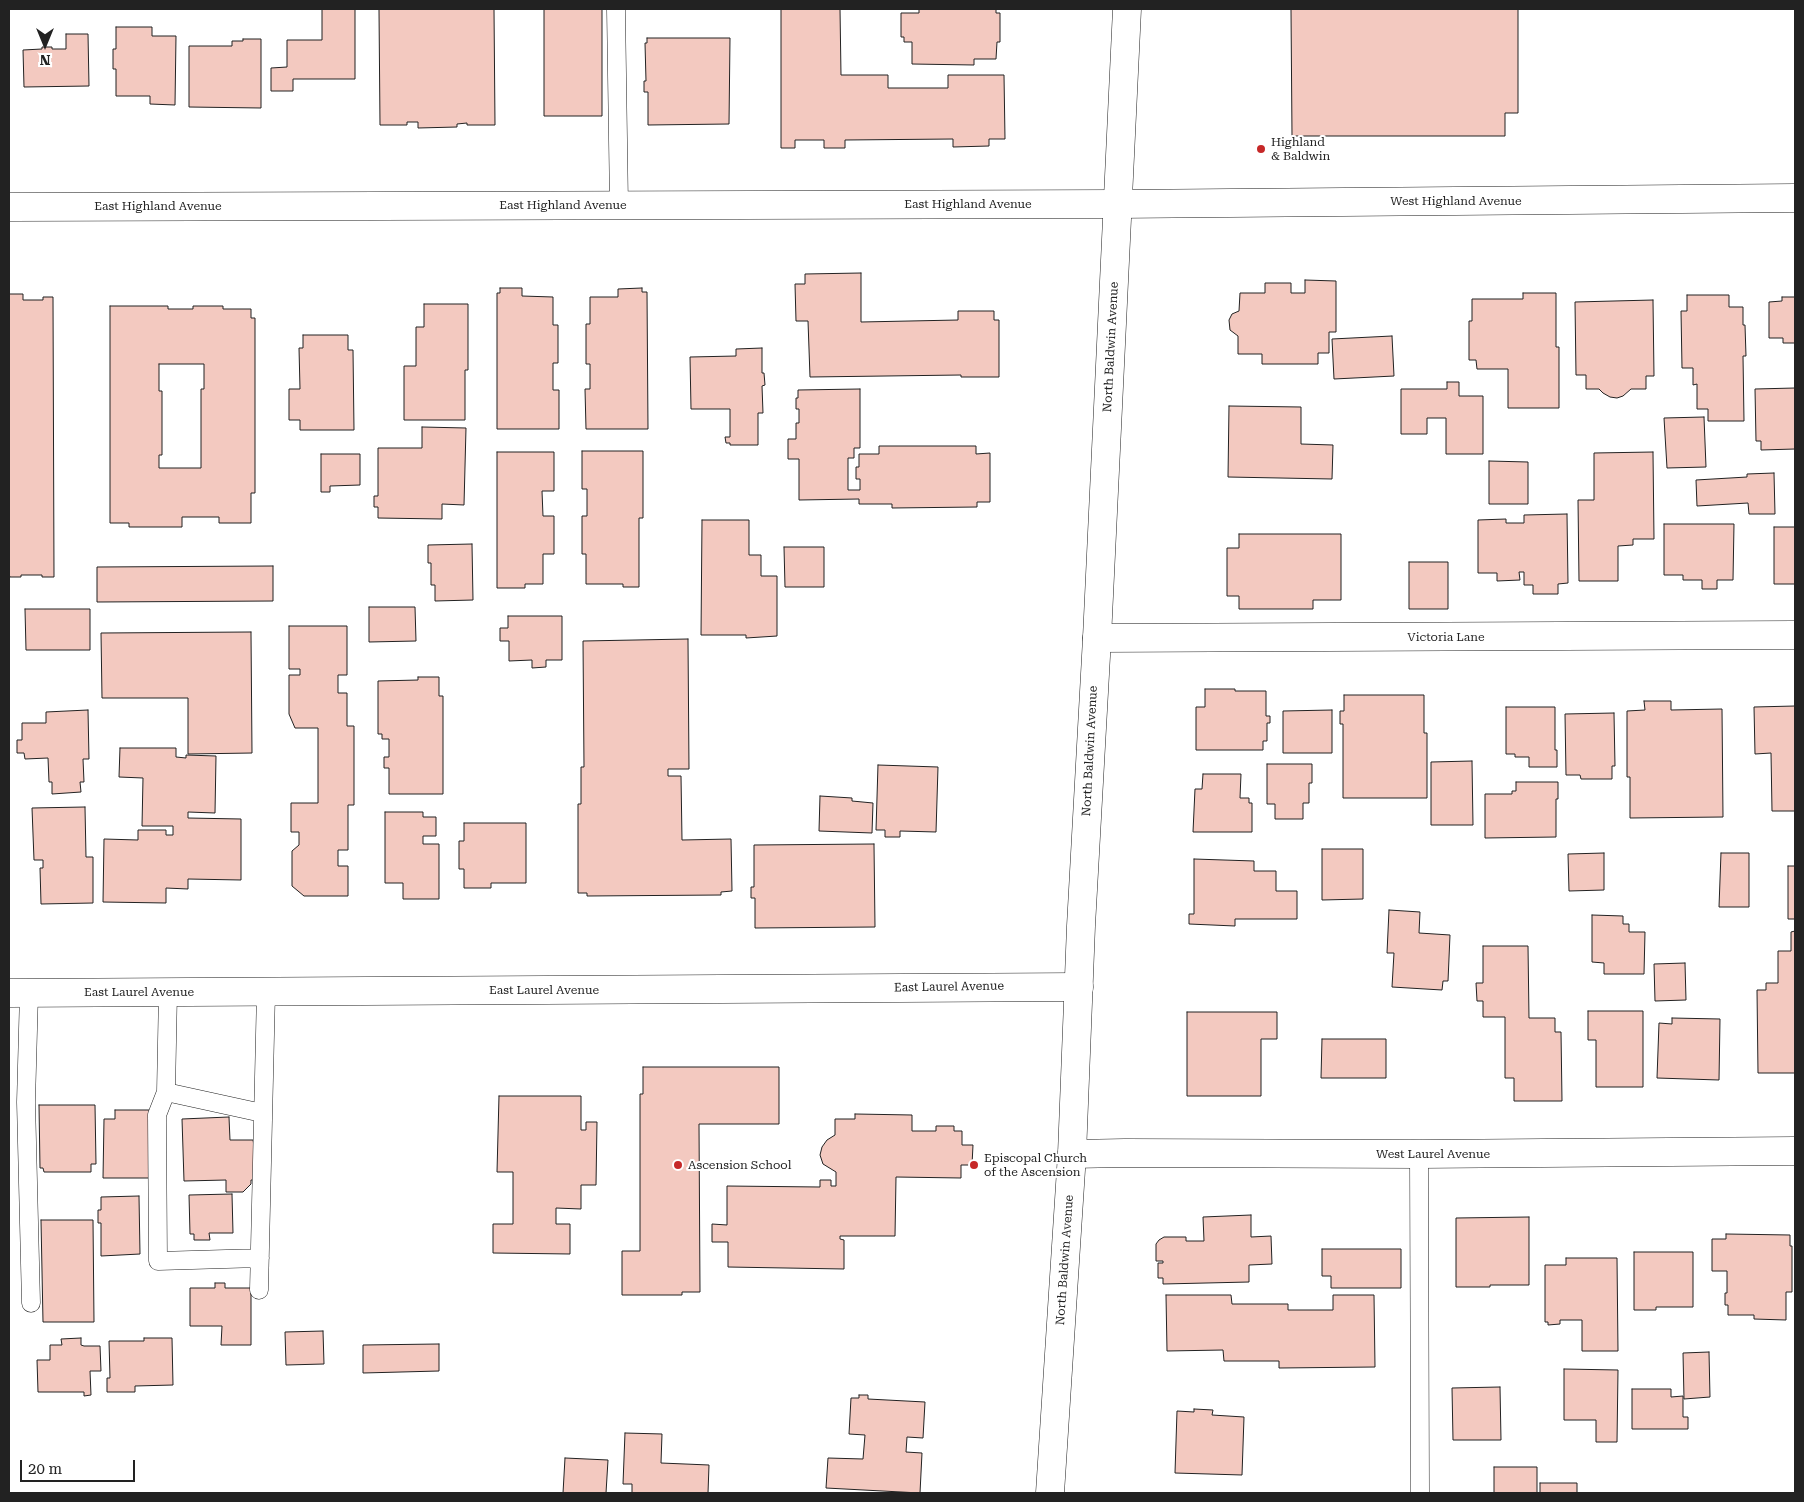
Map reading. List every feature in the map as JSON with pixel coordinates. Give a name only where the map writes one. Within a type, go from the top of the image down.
[{"type":"street","name":"North Baldwin Avenue","points":[[1050,1493],[1072,1154],[1078,987],[1097,638],[1126,9]]},
{"type":"street","name":"West Highland Avenue","points":[[1117,204],[1795,198]]},
{"type":"street","name":"East Highland Avenue","points":[[9,207],[1117,204]]},
{"type":"street","name":"Victoria Lane","points":[[1097,638],[1795,635]]},
{"type":"street","name":"East Laurel Avenue","points":[[19,993],[1078,987]]},
{"type":"street","name":"West Laurel Avenue","points":[[1072,1154],[1795,1151]]},
{"type":"lane","points":[[616,9],[619,205]]},
{"type":"lane","points":[[168,992],[166,1092],[157,1115],[158,1261],[260,1258]]},
{"type":"lane","points":[[259,1290],[266,992]]},
{"type":"lane","points":[[19,993],[26,1102],[31,1302]]},
{"type":"lane","points":[[166,1092],[262,1113]]},
{"type":"lane","points":[[1419,1154],[1420,1493]]},
{"type":"building","points":[[322,9],[355,9],[355,79],[293,79],[293,91],[271,91],[271,68],[287,67],[287,40],[322,40]]},
{"type":"building","points":[[379,9],[494,9],[495,125],[467,125],[467,123],[457,124],[457,127],[418,128],[418,122],[407,122],[407,125],[380,125]]},
{"type":"building","points":[[544,9],[602,9],[602,116],[544,116]]},
{"type":"building","points":[[781,9],[840,9],[841,75],[888,75],[888,88],[948,88],[948,75],[1004,75],[1005,139],[989,139],[989,146],[953,147],[953,139],[845,140],[845,148],[824,148],[824,140],[795,140],[795,148],[781,148]]},
{"type":"building","points":[[919,9],[996,9],[996,13],[1000,13],[1000,42],[997,42],[996,59],[974,59],[974,65],[912,64],[912,42],[904,42],[904,37],[901,37],[901,13],[919,13]]},
{"type":"building","points":[[1291,9],[1518,9],[1518,113],[1505,113],[1505,136],[1292,136]]},
{"type":"building","points":[[116,27],[152,27],[152,36],[176,36],[175,105],[150,104],[150,96],[116,96],[116,69],[113,69],[113,49],[116,49]]},
{"type":"building","points":[[66,34],[88,34],[89,86],[24,87],[23,50],[42,49],[42,47],[66,49]]},
{"type":"building","points":[[647,38],[730,38],[729,124],[648,125],[648,92],[644,92],[644,81],[646,81],[645,43],[647,43]]},
{"type":"building","points":[[243,39],[261,39],[261,108],[189,107],[189,46],[232,46],[232,41],[243,41]]},
{"type":"building","points":[[861,273],[861,322],[958,320],[958,311],[994,311],[994,320],[999,320],[999,377],[961,377],[961,375],[810,377],[808,321],[796,321],[795,284],[805,284],[805,274]]},
{"type":"building","points":[[1305,280],[1336,281],[1336,332],[1329,332],[1329,353],[1318,353],[1318,364],[1262,364],[1262,354],[1238,354],[1238,336],[1230,330],[1229,320],[1232,314],[1239,311],[1240,293],[1265,293],[1265,283],[1291,283],[1291,293],[1305,293]]},
{"type":"building","points":[[500,288],[522,288],[522,296],[553,297],[553,325],[558,325],[558,363],[553,363],[553,390],[559,390],[559,429],[497,429],[497,293],[500,293]]},
{"type":"building","points":[[642,288],[642,292],[647,292],[648,429],[586,429],[585,389],[590,389],[590,364],[586,364],[586,324],[590,324],[590,297],[618,297],[618,289]]},
{"type":"building","points":[[1523,293],[1556,293],[1556,347],[1559,347],[1559,408],[1508,408],[1508,369],[1477,369],[1476,360],[1469,360],[1469,321],[1472,321],[1472,299],[1523,299]]},
{"type":"building","points":[[9,294],[23,294],[23,300],[43,300],[43,297],[53,297],[54,577],[21,575],[21,577],[10,577],[9,575]]},
{"type":"building","points":[[1687,295],[1729,295],[1729,307],[1743,307],[1746,356],[1743,356],[1744,421],[1708,421],[1708,409],[1697,409],[1697,384],[1693,385],[1693,368],[1682,368],[1681,311],[1687,311]]},
{"type":"building","points":[[1782,297],[1795,297],[1795,343],[1783,343],[1783,338],[1769,338],[1769,302],[1782,301]]},
{"type":"building","points":[[1653,300],[1654,376],[1646,376],[1646,389],[1631,389],[1623,396],[1617,398],[1610,397],[1599,389],[1586,389],[1586,375],[1576,375],[1575,302]]},
{"type":"building","points":[[424,304],[468,304],[468,370],[465,370],[465,420],[404,420],[404,366],[416,366],[416,327],[424,327]]},
{"type":"building","points":[[110,306],[168,306],[168,309],[193,309],[193,306],[223,306],[223,309],[251,309],[251,318],[255,318],[255,493],[251,493],[251,523],[219,523],[219,517],[182,517],[182,527],[129,527],[129,523],[110,523]],"holes":[[[159,364],[204,364],[204,389],[201,389],[201,468],[159,468],[159,455],[162,455],[162,391],[159,391]]]},
{"type":"building","points":[[303,335],[348,335],[348,350],[353,350],[354,430],[300,430],[300,420],[289,420],[289,389],[300,389],[299,348],[303,348]]},
{"type":"building","points":[[1392,336],[1394,376],[1334,379],[1332,339]]},
{"type":"building","points":[[762,348],[762,373],[764,373],[765,385],[762,386],[763,413],[758,413],[758,445],[730,445],[730,443],[726,443],[725,437],[730,437],[730,409],[691,409],[690,357],[736,356],[736,349]]},
{"type":"building","points":[[1447,382],[1459,382],[1459,396],[1483,396],[1483,454],[1446,454],[1446,418],[1427,418],[1427,434],[1401,434],[1401,389],[1447,389]]},
{"type":"building","points":[[1795,388],[1795,449],[1761,450],[1761,441],[1756,441],[1755,389]]},
{"type":"building","points":[[860,389],[860,448],[854,448],[854,458],[848,458],[848,490],[860,490],[860,479],[856,479],[856,467],[859,467],[859,454],[879,454],[879,446],[976,446],[976,454],[990,453],[990,502],[977,502],[977,507],[892,508],[892,504],[859,504],[859,499],[799,500],[799,459],[788,459],[788,439],[796,439],[796,423],[799,423],[799,409],[796,409],[798,390]]},
{"type":"building","points":[[1229,406],[1301,407],[1301,444],[1333,445],[1332,479],[1228,477]]},
{"type":"building","points":[[1704,417],[1706,467],[1667,468],[1664,418]]},
{"type":"building","points":[[422,427],[466,428],[464,505],[442,504],[442,519],[378,518],[378,507],[374,507],[374,496],[378,496],[378,448],[422,448]]},
{"type":"building","points":[[582,451],[643,451],[643,518],[639,518],[639,587],[623,587],[623,584],[586,584],[586,554],[582,554],[582,516],[587,516],[587,489],[582,489]]},
{"type":"building","points":[[497,452],[554,452],[554,491],[542,491],[543,516],[554,516],[554,554],[543,554],[543,584],[525,584],[525,588],[497,588]]},
{"type":"building","points":[[1653,452],[1654,539],[1633,539],[1633,545],[1618,546],[1618,581],[1579,581],[1578,500],[1594,500],[1594,453]]},
{"type":"building","points":[[321,454],[360,454],[360,485],[330,486],[330,492],[321,492]]},
{"type":"building","points":[[1489,461],[1528,462],[1528,504],[1489,504]]},
{"type":"building","points":[[1774,473],[1775,514],[1749,514],[1748,503],[1697,506],[1696,480],[1747,477],[1747,474]]},
{"type":"building","points":[[1567,514],[1568,583],[1558,584],[1558,594],[1533,594],[1533,585],[1524,585],[1524,572],[1519,572],[1520,580],[1497,581],[1497,573],[1478,573],[1478,520],[1506,519],[1506,523],[1524,523],[1524,515]]},
{"type":"building","points":[[702,520],[749,520],[749,555],[761,555],[761,576],[777,576],[777,636],[746,638],[746,635],[701,635]]},
{"type":"building","points":[[1664,524],[1734,524],[1733,580],[1717,580],[1717,589],[1702,589],[1702,580],[1683,580],[1683,575],[1664,575]]},
{"type":"building","points":[[1774,527],[1795,527],[1795,584],[1774,584]]},
{"type":"building","points":[[1239,534],[1341,534],[1341,600],[1313,600],[1313,609],[1239,609],[1239,596],[1227,596],[1227,548],[1239,548]]},
{"type":"building","points":[[472,544],[473,600],[435,601],[435,585],[431,585],[431,563],[428,563],[428,545]]},
{"type":"building","points":[[784,547],[824,547],[824,587],[785,587]]},
{"type":"building","points":[[1409,562],[1448,562],[1448,609],[1409,609]]},
{"type":"building","points":[[273,566],[273,601],[97,602],[97,567]]},
{"type":"building","points":[[369,607],[415,607],[416,641],[369,642]]},
{"type":"building","points":[[25,609],[90,609],[90,650],[26,650]]},
{"type":"building","points":[[508,616],[562,616],[562,660],[546,660],[546,667],[532,668],[532,660],[509,661],[509,641],[500,641],[500,628],[508,628]]},
{"type":"building","points":[[289,626],[347,626],[347,675],[338,675],[338,693],[347,693],[347,726],[354,726],[354,805],[348,805],[348,850],[338,850],[338,866],[348,866],[348,896],[304,896],[292,886],[292,851],[299,845],[299,832],[291,832],[291,803],[318,803],[318,728],[295,728],[289,714],[289,675],[300,675],[300,669],[289,669]]},
{"type":"building","points":[[251,632],[252,753],[188,754],[188,698],[102,698],[101,633]]},
{"type":"building","points":[[688,639],[689,769],[668,769],[668,776],[681,776],[682,840],[731,839],[732,891],[721,892],[721,895],[587,896],[587,893],[578,893],[578,804],[581,804],[581,767],[584,767],[583,641]]},
{"type":"building","points":[[418,677],[439,677],[439,696],[443,696],[443,794],[389,794],[389,768],[384,768],[384,757],[389,757],[389,739],[382,739],[382,734],[378,734],[378,681],[418,680]]},
{"type":"building","points":[[1205,689],[1266,691],[1266,716],[1270,716],[1270,723],[1267,723],[1267,741],[1263,741],[1263,750],[1196,750],[1196,707],[1205,707]]},
{"type":"building","points":[[1344,695],[1424,695],[1424,733],[1427,733],[1427,798],[1343,798],[1343,724],[1340,724],[1340,711],[1344,711]]},
{"type":"building","points":[[1644,701],[1671,701],[1671,710],[1722,709],[1723,817],[1630,818],[1630,777],[1627,777],[1627,711],[1645,710]]},
{"type":"building","points":[[1795,706],[1795,811],[1772,811],[1771,753],[1755,754],[1754,707]]},
{"type":"building","points":[[1506,707],[1555,707],[1557,767],[1529,767],[1529,757],[1515,757],[1515,754],[1506,754]]},
{"type":"building","points":[[88,710],[89,759],[83,759],[84,782],[80,782],[81,792],[52,794],[52,782],[49,782],[48,758],[25,759],[24,753],[17,753],[17,740],[22,740],[22,723],[46,723],[46,712]]},
{"type":"building","points":[[1332,710],[1332,753],[1283,753],[1283,711]]},
{"type":"building","points":[[1614,713],[1615,766],[1612,766],[1612,779],[1581,779],[1580,775],[1566,775],[1565,714]]},
{"type":"building","points":[[120,748],[176,748],[176,757],[186,758],[186,755],[216,756],[215,813],[188,812],[188,818],[241,819],[241,880],[188,879],[188,889],[166,888],[166,903],[103,902],[104,839],[138,840],[138,830],[166,830],[166,835],[173,835],[173,826],[142,826],[143,778],[119,777]]},
{"type":"building","points":[[1472,761],[1473,825],[1431,825],[1431,762]]},
{"type":"building","points":[[1267,764],[1312,764],[1312,783],[1309,783],[1309,803],[1303,803],[1303,819],[1275,819],[1275,804],[1267,804]]},
{"type":"building","points":[[878,765],[938,767],[936,832],[900,831],[900,837],[885,837],[885,830],[876,830]]},
{"type":"building","points":[[1203,774],[1241,774],[1240,798],[1249,798],[1249,803],[1252,803],[1252,832],[1193,832],[1195,789],[1202,789]]},
{"type":"building","points":[[1516,782],[1558,782],[1556,837],[1485,838],[1485,794],[1512,794],[1512,791],[1516,791]]},
{"type":"building","points":[[820,796],[852,798],[852,801],[873,803],[872,833],[819,831]]},
{"type":"building","points":[[85,807],[86,857],[93,857],[93,903],[41,904],[40,868],[43,868],[43,860],[34,860],[32,808]]},
{"type":"building","points":[[385,812],[423,812],[423,817],[436,817],[436,836],[423,836],[423,844],[439,844],[439,899],[403,899],[403,883],[385,883]]},
{"type":"building","points":[[464,823],[526,823],[526,883],[491,883],[491,888],[464,888],[464,869],[459,869],[459,841],[464,841]]},
{"type":"building","points":[[874,844],[875,927],[755,928],[755,898],[751,898],[751,887],[754,887],[754,845]]},
{"type":"building","points":[[1322,849],[1363,849],[1363,899],[1322,900]]},
{"type":"building","points":[[1604,853],[1604,890],[1569,891],[1568,854]]},
{"type":"building","points":[[1721,853],[1749,853],[1749,907],[1719,907]]},
{"type":"building","points":[[1194,859],[1254,861],[1254,871],[1276,871],[1276,891],[1297,891],[1297,919],[1235,919],[1235,926],[1189,924],[1189,914],[1194,914]]},
{"type":"building","points":[[1788,866],[1795,866],[1795,919],[1788,919]]},
{"type":"building","points":[[1389,910],[1420,912],[1419,933],[1450,935],[1448,981],[1443,981],[1442,990],[1392,987],[1394,953],[1387,953]]},
{"type":"building","points":[[1592,915],[1623,916],[1623,924],[1629,924],[1629,932],[1645,932],[1644,974],[1604,974],[1604,963],[1592,962]]},
{"type":"building","points":[[1795,931],[1795,1073],[1758,1073],[1757,990],[1766,990],[1766,983],[1778,983],[1778,951],[1791,951],[1791,932]]},
{"type":"building","points":[[1483,946],[1528,946],[1529,1018],[1555,1018],[1555,1032],[1561,1032],[1562,1101],[1514,1101],[1514,1078],[1505,1078],[1505,1017],[1483,1017],[1483,1001],[1477,1001],[1476,983],[1483,983]]},
{"type":"building","points":[[1685,963],[1686,1000],[1655,1001],[1654,964]]},
{"type":"building","points":[[1588,1011],[1643,1011],[1643,1087],[1596,1087],[1596,1040],[1588,1040]]},
{"type":"building","points":[[1187,1012],[1277,1012],[1277,1039],[1261,1039],[1261,1096],[1187,1096]]},
{"type":"building","points":[[1672,1018],[1720,1019],[1719,1080],[1657,1078],[1659,1023],[1672,1024]]},
{"type":"building","points":[[1322,1039],[1386,1039],[1386,1078],[1321,1078]]},
{"type":"building","points":[[643,1067],[779,1067],[779,1124],[699,1124],[700,1292],[682,1292],[682,1295],[622,1295],[622,1251],[640,1251],[640,1094],[643,1094]]},
{"type":"building","points":[[499,1096],[581,1096],[581,1130],[586,1130],[586,1122],[597,1122],[596,1185],[581,1185],[581,1209],[556,1208],[556,1224],[570,1224],[570,1254],[493,1253],[493,1224],[513,1224],[513,1172],[497,1172]]},
{"type":"building","points":[[39,1105],[95,1105],[96,1164],[91,1164],[91,1172],[44,1172],[43,1168],[40,1168]]},
{"type":"building","points":[[115,1110],[151,1110],[150,1178],[103,1178],[104,1119],[115,1119]]},
{"type":"building","points":[[855,1114],[912,1115],[912,1131],[936,1131],[936,1126],[954,1126],[954,1131],[962,1131],[962,1145],[973,1145],[972,1165],[961,1165],[961,1178],[896,1177],[895,1236],[840,1236],[840,1239],[844,1240],[844,1269],[728,1267],[728,1242],[712,1242],[712,1224],[727,1225],[727,1186],[820,1187],[820,1180],[831,1180],[831,1186],[836,1186],[836,1172],[823,1164],[820,1155],[822,1147],[827,1140],[835,1135],[835,1119],[855,1119]]},
{"type":"building","points":[[229,1117],[230,1140],[253,1140],[254,1146],[258,1146],[255,1180],[251,1180],[251,1184],[243,1192],[226,1192],[226,1180],[184,1181],[182,1119]]},
{"type":"building","points":[[232,1194],[233,1233],[209,1233],[210,1240],[194,1240],[194,1234],[190,1234],[189,1195]]},
{"type":"building","points":[[139,1196],[140,1254],[101,1256],[101,1223],[98,1223],[98,1210],[101,1210],[101,1197]]},
{"type":"building","points":[[1251,1215],[1251,1237],[1271,1236],[1272,1264],[1249,1265],[1249,1282],[1163,1284],[1163,1278],[1158,1278],[1158,1263],[1163,1263],[1163,1261],[1156,1261],[1156,1244],[1159,1240],[1164,1237],[1186,1237],[1186,1241],[1204,1241],[1203,1217]]},
{"type":"building","points":[[1529,1217],[1529,1285],[1456,1287],[1456,1218]]},
{"type":"building","points":[[41,1220],[93,1220],[94,1322],[43,1322]]},
{"type":"building","points":[[1726,1234],[1790,1235],[1790,1246],[1792,1246],[1792,1292],[1786,1292],[1786,1320],[1754,1319],[1754,1315],[1728,1315],[1728,1305],[1725,1305],[1727,1271],[1712,1271],[1712,1239],[1726,1239]]},
{"type":"building","points":[[1322,1249],[1401,1249],[1401,1288],[1331,1288],[1331,1276],[1322,1276]]},
{"type":"building","points":[[1634,1252],[1693,1252],[1693,1307],[1656,1307],[1656,1310],[1634,1310]]},
{"type":"building","points":[[1566,1258],[1617,1258],[1618,1351],[1582,1351],[1582,1320],[1560,1320],[1560,1324],[1548,1325],[1548,1322],[1545,1322],[1545,1265],[1566,1265]]},
{"type":"building","points":[[215,1283],[225,1283],[225,1288],[251,1288],[251,1345],[221,1345],[222,1326],[190,1326],[190,1288],[215,1288]]},
{"type":"building","points":[[1166,1295],[1231,1295],[1232,1304],[1288,1304],[1288,1310],[1333,1310],[1333,1295],[1374,1295],[1375,1367],[1279,1368],[1279,1361],[1224,1361],[1223,1350],[1167,1351]]},
{"type":"building","points":[[323,1331],[324,1364],[286,1365],[285,1332]]},
{"type":"building","points":[[81,1338],[81,1345],[100,1346],[101,1371],[90,1371],[91,1395],[84,1396],[84,1392],[38,1392],[37,1360],[50,1360],[50,1345],[62,1345],[61,1339]]},
{"type":"building","points":[[144,1338],[172,1338],[173,1385],[135,1386],[135,1392],[107,1392],[107,1378],[110,1378],[109,1341],[144,1341]]},
{"type":"building","points":[[439,1344],[439,1371],[363,1373],[363,1345]]},
{"type":"building","points":[[1709,1352],[1710,1397],[1684,1399],[1683,1353]]},
{"type":"building","points":[[1564,1369],[1618,1370],[1617,1442],[1596,1442],[1596,1420],[1564,1420]]},
{"type":"building","points":[[1500,1387],[1501,1440],[1453,1440],[1452,1388]]},
{"type":"building","points":[[1632,1389],[1671,1389],[1671,1397],[1683,1396],[1683,1417],[1688,1417],[1688,1429],[1632,1429]]},
{"type":"building","points":[[859,1395],[868,1395],[868,1399],[925,1402],[923,1438],[907,1437],[906,1452],[922,1453],[920,1493],[826,1488],[828,1458],[863,1459],[865,1435],[849,1434],[851,1398],[859,1398]]},
{"type":"building","points":[[1194,1409],[1213,1410],[1212,1415],[1244,1417],[1242,1475],[1175,1473],[1177,1411],[1194,1412]]},
{"type":"building","points":[[625,1433],[662,1434],[661,1463],[709,1465],[708,1493],[632,1493],[632,1484],[623,1484]]},
{"type":"building","points":[[565,1458],[608,1460],[606,1493],[563,1493]]},
{"type":"building","points":[[1494,1467],[1537,1467],[1537,1493],[1494,1493]]},
{"type":"building","points":[[1540,1483],[1577,1483],[1577,1493],[1540,1493]]},
{"type":"place","name":"Highland & Baldwin","points":[[1261,149]]},
{"type":"place","name":"Ascension School","points":[[678,1165]]},
{"type":"place","name":"Episcopal Church of the Ascension","points":[[974,1165]]}]
